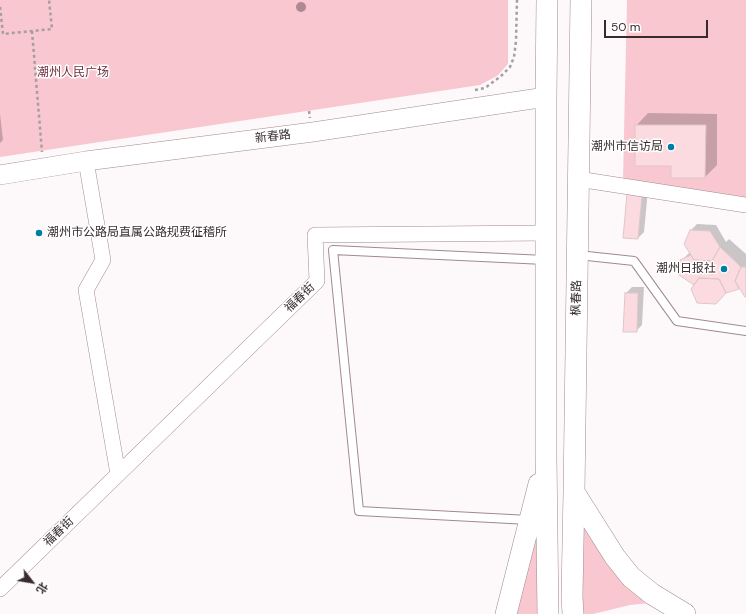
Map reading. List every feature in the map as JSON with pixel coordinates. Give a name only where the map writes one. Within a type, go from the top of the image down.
[{"type":"main road","points":[[547,0],[546,458],[548,604]]},
{"type":"main road","name":"枫春路","points":[[573,605],[581,0]]},
{"type":"main road","points":[[506,614],[546,458]]},
{"type":"main road","points":[[574,492],[615,557],[632,577],[652,594],[685,614]]},
{"type":"street","name":"新春路","points":[[0,175],[86,161],[313,132],[546,97]]},
{"type":"street","points":[[86,161],[103,260],[86,290],[118,474]]},
{"type":"street","points":[[578,179],[746,205]]},
{"type":"street","name":"福春街","points":[[0,589],[317,281],[315,235],[546,233]]},
{"type":"lane","points":[[530,520],[359,511],[333,250],[546,260]]},
{"type":"lane","points":[[577,255],[634,261],[677,321],[746,331]]},
{"type":"path","points":[[0,7],[3,34],[52,29],[49,0]]},
{"type":"path","points":[[474,90],[485,88],[510,67],[514,57],[516,41],[517,0]]},
{"type":"path","points":[[32,31],[42,156]]},
{"type":"green space","name":"潮州人民广场","points":[[0,0],[508,0],[508,64],[497,76],[480,85],[0,157]]},
{"type":"green space","points":[[627,0],[746,0],[746,198],[623,180]]},
{"type":"green space","points":[[539,509],[542,614],[513,614]]},
{"type":"green space","points":[[583,516],[650,603],[630,605],[593,614],[584,614],[581,612]]},
{"type":"building","points":[[635,125],[706,125],[705,178],[671,178],[671,166],[635,166]]},
{"type":"building","points":[[627,194],[642,196],[638,239],[623,238]]},
{"type":"building","points":[[690,230],[710,231],[720,247],[712,261],[694,260],[684,244]]},
{"type":"building","points":[[720,247],[741,267],[735,281],[739,289],[726,293],[719,279],[699,278],[694,285],[679,275],[680,260],[691,255],[694,260],[712,261]]},
{"type":"building","points":[[741,267],[746,267],[746,297],[735,281]]},
{"type":"building","points":[[699,278],[719,279],[726,293],[716,304],[697,303],[691,289]]},
{"type":"building","points":[[625,293],[638,293],[637,332],[623,332]]},
{"type":"place","name":"潮州市信访局","points":[[671,147]]},
{"type":"place","name":"潮州市公路局直属公路规费征稽所","points":[[39,233]]},
{"type":"place","name":"潮州日报社","points":[[724,269]]}]
